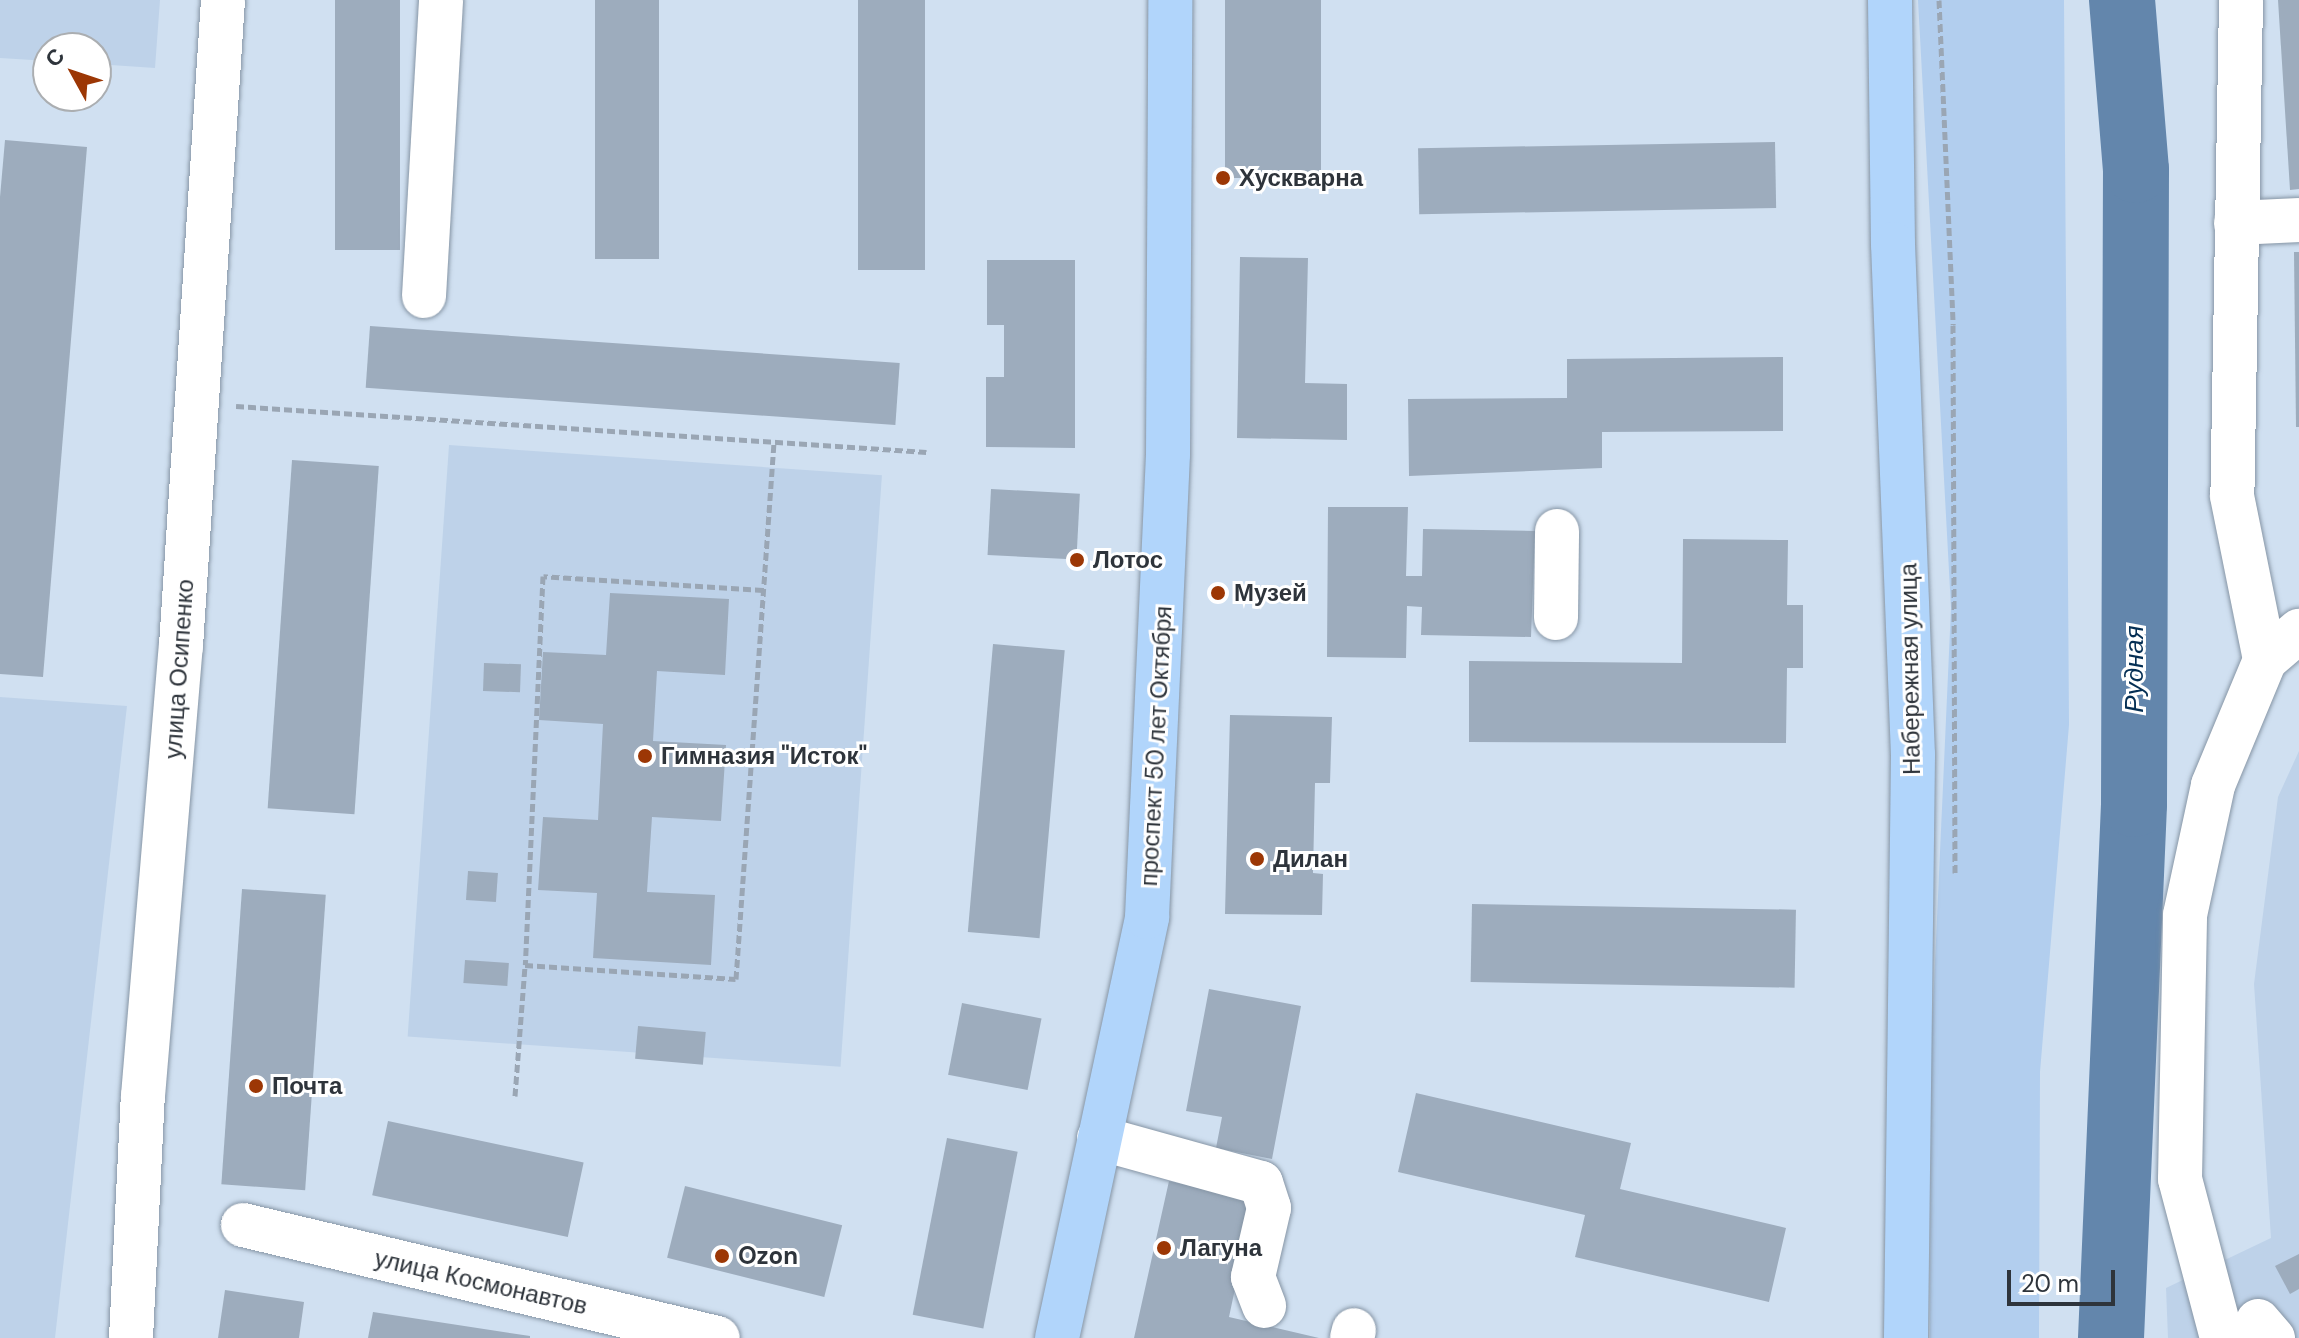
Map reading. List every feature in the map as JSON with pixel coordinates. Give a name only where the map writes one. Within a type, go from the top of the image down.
[{"type":"main road","name":"проспект 50 лет Октября","points":[[1057,1338],[1147,917],[1168,454],[1170,0]]},
{"type":"main road","name":"Набережная улица","points":[[1890,0],[1893,244],[1913,755],[1906,1338]]},
{"type":"street","name":"улица Осипенко","points":[[131,1338],[143,1096],[197,403],[223,0]]},
{"type":"street","points":[[424,296],[441,0]]},
{"type":"street","points":[[2241,0],[2232,496],[2265,660]]},
{"type":"street","points":[[2236,223],[2299,220]]},
{"type":"street","points":[[1556,618],[1557,531]]},
{"type":"street","points":[[2251,1332],[2180,1179],[2185,915],[2213,785],[2265,660],[2299,631]]},
{"type":"street","points":[[1099,1138],[1261,1183],[1269,1208],[1253,1277],[1264,1306]]},
{"type":"street","name":"улица Космонавтов","points":[[243,1225],[718,1338]]},
{"type":"path","points":[[197,403],[926,452]]},
{"type":"path","points":[[525,965],[736,979],[774,442]]},
{"type":"path","points":[[515,1096],[525,965],[543,576],[763,590]]},
{"type":"shaded area","points":[[0,0],[160,0],[155,68],[112,65],[112,32],[32,32],[32,60],[0,58]]},
{"type":"shaded area","points":[[1918,0],[2064,0],[2069,725],[2040,1072],[2039,1338],[1930,1338],[1931,1052],[1951,608]]},
{"type":"shaded area","name":"Гимназия \"Исток\"","points":[[449,445],[882,475],[841,1067],[408,1037]]},
{"type":"shaded area","points":[[0,697],[127,706],[55,1338],[0,1338]]},
{"type":"shaded area","points":[[2299,751],[2299,1338],[2168,1338],[2166,1288],[2271,1238],[2254,984],[2278,797]]},
{"type":"building","points":[[335,0],[400,0],[400,250],[335,250]]},
{"type":"building","points":[[595,0],[659,0],[659,259],[595,259]]},
{"type":"building","points":[[858,0],[925,0],[925,270],[858,270]]},
{"type":"building","points":[[1225,0],[1321,0],[1321,178],[1225,178]]},
{"type":"building","points":[[2278,0],[2299,0],[2299,189],[2290,190]]},
{"type":"building","points":[[5,140],[87,147],[43,677],[0,674],[0,197]]},
{"type":"building","points":[[1775,142],[1776,208],[1419,214],[1418,148]]},
{"type":"building","points":[[2294,252],[2299,252],[2299,427],[2296,427]]},
{"type":"building","points":[[1240,257],[1308,258],[1305,383],[1347,384],[1347,440],[1237,438]]},
{"type":"building","points":[[987,260],[1075,260],[1075,448],[986,447],[986,377],[1004,377],[1004,325],[987,325]]},
{"type":"building","points":[[370,326],[900,363],[895,425],[366,388]]},
{"type":"building","points":[[1783,357],[1783,431],[1602,432],[1602,468],[1409,476],[1408,399],[1567,398],[1567,359]]},
{"type":"building","points":[[292,460],[379,466],[354,814],[268,808]]},
{"type":"building","points":[[991,489],[1080,494],[1076,560],[988,555]]},
{"type":"building","points":[[1328,507],[1408,507],[1406,576],[1422,576],[1423,529],[1535,531],[1531,637],[1421,635],[1422,607],[1407,606],[1406,658],[1327,657]]},
{"type":"building","points":[[1683,539],[1788,540],[1787,605],[1803,605],[1803,668],[1787,668],[1786,743],[1469,742],[1469,661],[1682,663]]},
{"type":"building","points":[[610,593],[729,599],[725,675],[657,671],[653,741],[726,745],[721,821],[652,817],[647,892],[715,895],[711,965],[593,958],[597,893],[538,890],[543,817],[598,820],[603,724],[539,720],[543,652],[606,655]]},
{"type":"building","points":[[993,644],[1065,650],[1040,938],[968,932]]},
{"type":"building","points":[[484,663],[521,664],[520,692],[483,691]]},
{"type":"building","points":[[1230,715],[1332,717],[1330,783],[1315,783],[1313,873],[1323,874],[1322,915],[1225,914]]},
{"type":"building","points":[[468,871],[498,873],[496,902],[466,900]]},
{"type":"building","points":[[242,889],[326,895],[305,1190],[221,1184]]},
{"type":"building","points":[[1472,904],[1796,910],[1795,988],[1471,982]]},
{"type":"building","points":[[465,960],[509,963],[507,986],[463,983]]},
{"type":"building","points":[[1209,989],[1301,1006],[1272,1159],[1216,1148],[1222,1117],[1186,1111]]},
{"type":"building","points":[[962,1003],[1042,1018],[1028,1090],[948,1075]]},
{"type":"building","points":[[638,1026],[706,1032],[703,1065],[635,1059]]},
{"type":"building","points":[[1416,1093],[1631,1143],[1620,1189],[1786,1228],[1769,1302],[1575,1257],[1585,1215],[1398,1172]]},
{"type":"building","points":[[388,1121],[584,1163],[568,1237],[372,1195]]},
{"type":"building","points":[[947,1138],[1018,1152],[983,1328],[913,1315]]},
{"type":"building","points":[[1169,1181],[1254,1200],[1229,1317],[1319,1338],[1134,1338]]},
{"type":"building","points":[[685,1186],[842,1225],[824,1297],[667,1258]]},
{"type":"building","points":[[2299,1254],[2299,1289],[2290,1294],[2275,1266]]},
{"type":"building","points":[[225,1290],[304,1302],[299,1338],[218,1338]]},
{"type":"building","points":[[373,1312],[530,1336],[530,1338],[368,1338]]},
{"type":"waterway","name":"Рудная","points":[[2111,1338],[2134,804],[2136,170],[2122,0]]},
{"type":"place","name":"Хускварна","points":[[1223,178]]},
{"type":"place","name":"Лотос","points":[[1077,560]]},
{"type":"place","name":"Музей","points":[[1218,593]]},
{"type":"place","name":"Гимназия \"Исток\"","points":[[645,756]]},
{"type":"place","name":"Дилан","points":[[1257,859]]},
{"type":"place","name":"Почта","points":[[256,1086]]},
{"type":"place","name":"Лагуна","points":[[1164,1248]]},
{"type":"place","name":"Ozon","points":[[722,1256]]}]
